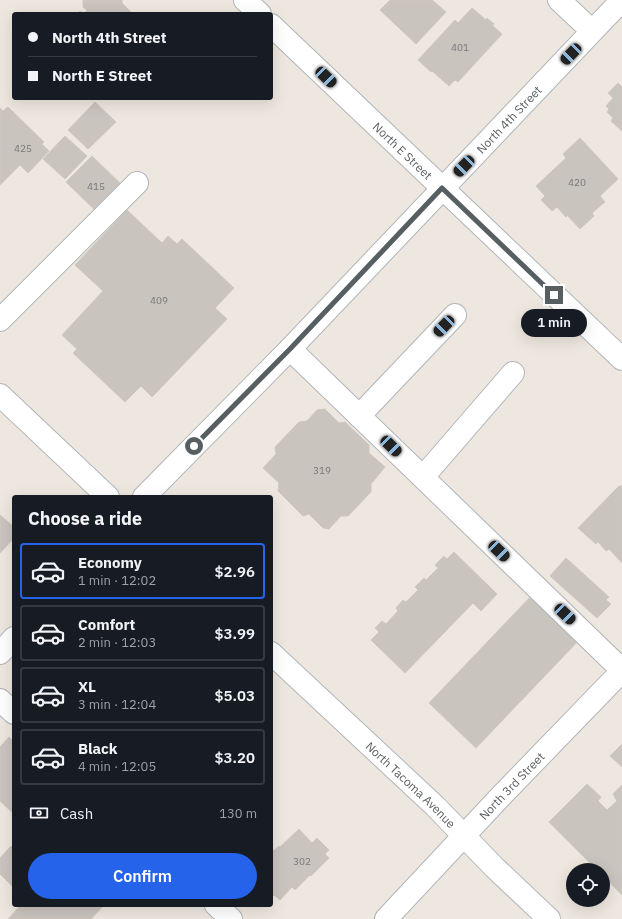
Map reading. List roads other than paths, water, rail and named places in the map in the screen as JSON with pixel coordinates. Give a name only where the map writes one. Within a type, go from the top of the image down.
[{"type":"street","points":[[245,0],[258,12]]},
{"type":"street","points":[[559,0],[592,32]]},
{"type":"street","name":"North 4th Street","points":[[146,495],[290,349],[622,0]]},
{"type":"street","name":"North E Street","points":[[273,27],[622,359]]},
{"type":"street","points":[[0,320],[137,183]]},
{"type":"street","points":[[359,416],[455,315]]},
{"type":"street","points":[[290,349],[622,670]]},
{"type":"street","points":[[423,477],[513,373]]},
{"type":"street","points":[[0,395],[106,495]]},
{"type":"street","points":[[0,653],[12,640]]},
{"type":"street","name":"North Tacoma Avenue","points":[[273,654],[435,806],[549,919]]},
{"type":"street","name":"North 3rd Street","points":[[386,919],[463,835],[622,670]]},
{"type":"street","points":[[0,700],[12,711]]},
{"type":"street","points":[[218,907],[231,919]]}]
